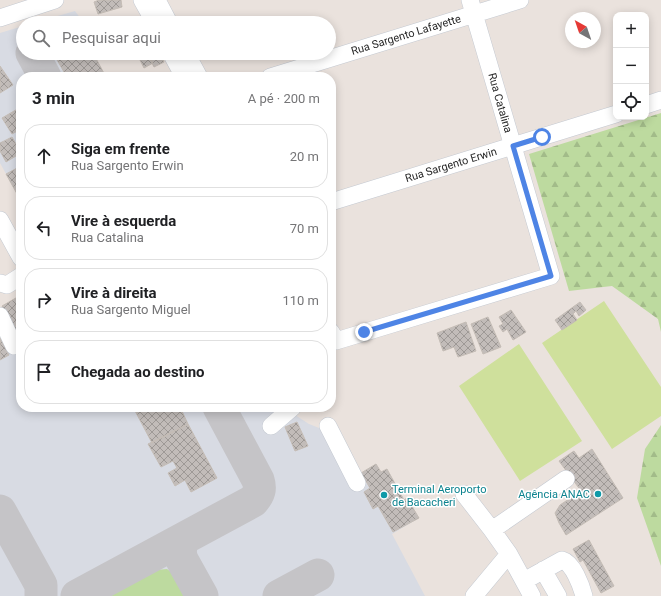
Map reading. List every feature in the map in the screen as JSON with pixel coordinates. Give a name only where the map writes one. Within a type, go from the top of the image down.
[{"type":"lane","points":[[0,18],[55,0]]},
{"type":"lane","points":[[142,0],[151,16]]},
{"type":"lane","points":[[157,0],[166,16]]},
{"type":"lane","name":"Rua Sargento Lafayette","points":[[336,54],[472,7],[520,0]]},
{"type":"lane","name":"Rua Catalina","points":[[336,336],[551,276],[472,7]]},
{"type":"lane","points":[[175,60],[181,72]]},
{"type":"lane","points":[[190,60],[196,72]]},
{"type":"lane","name":"Rua Sargento Lafayette","points":[[284,72],[319,60]]},
{"type":"lane","points":[[649,104],[661,100]]},
{"type":"lane","name":"Rua Sargento Erwin","points":[[336,200],[613,115]]},
{"type":"lane","points":[[1,225],[16,250]]},
{"type":"lane","points":[[0,284],[7,285],[16,279]]},
{"type":"lane","points":[[0,316],[14,346]]},
{"type":"lane","points":[[271,426],[287,412]]},
{"type":"lane","points":[[328,426],[357,483]]},
{"type":"lane","points":[[492,530],[566,479]]},
{"type":"lane","points":[[464,494],[509,554],[528,589],[543,570],[562,560],[566,561],[571,566],[584,596]]},
{"type":"lane","points":[[474,596],[509,554]]},
{"type":"lane","points":[[543,570],[558,596]]},
{"type":"shaded area","points":[[75,11],[79,16],[58,16]]},
{"type":"shaded area","points":[[16,28],[16,60],[97,60],[103,72],[16,72],[16,192],[0,163],[0,33]]},
{"type":"shaded area","points":[[0,338],[7,351],[16,346],[16,412],[292,412],[309,424],[324,430],[353,490],[366,482],[361,473],[376,464],[381,472],[387,469],[404,499],[407,498],[419,518],[392,534],[425,596],[0,596]]},
{"type":"green space","points":[[661,113],[661,332],[658,319],[612,286],[569,291],[529,154],[638,120],[649,120],[649,117]]},
{"type":"green space","points":[[604,301],[661,387],[661,416],[612,449],[542,343]]},
{"type":"green space","points":[[519,344],[582,441],[520,481],[459,386]]},
{"type":"green space","points":[[661,425],[661,566],[637,498],[645,449]]},
{"type":"green space","points":[[167,569],[180,579],[189,596],[106,596],[156,570]]},
{"type":"building","points":[[99,0],[121,0],[122,7],[98,14],[94,2]]},
{"type":"building","points":[[57,60],[97,60],[103,72],[64,72]]},
{"type":"building","points":[[140,60],[151,60],[153,63],[144,68]]},
{"type":"building","points":[[150,60],[163,60],[164,62],[154,67]]},
{"type":"building","points":[[0,66],[13,85],[0,93]]},
{"type":"building","points":[[16,110],[16,132],[12,134],[2,118]]},
{"type":"building","points":[[12,137],[16,144],[16,156],[6,162],[0,151],[0,143]]},
{"type":"building","points":[[16,169],[16,192],[6,174]]},
{"type":"building","points":[[16,298],[16,333],[2,306]]},
{"type":"building","points":[[580,302],[586,310],[579,316],[576,311],[573,314],[577,320],[562,330],[555,320]]},
{"type":"building","points":[[511,310],[526,332],[513,340],[507,329],[503,332],[499,326],[503,324],[499,317]]},
{"type":"building","points":[[488,317],[501,347],[483,354],[471,324]]},
{"type":"building","points":[[466,322],[476,351],[458,357],[454,347],[443,351],[437,333]]},
{"type":"building","points":[[0,338],[9,355],[0,360]]},
{"type":"building","points":[[136,412],[182,412],[188,424],[152,443]]},
{"type":"building","points":[[297,422],[308,446],[295,451],[285,427]]},
{"type":"building","points":[[188,424],[217,478],[191,492],[185,480],[175,486],[168,473],[177,468],[173,461],[161,467],[148,444]]},
{"type":"building","name":"Agência ANAC","points":[[592,449],[623,498],[566,535],[555,513],[560,505],[581,491],[559,461],[574,451],[579,458]]},
{"type":"building","name":"Terminal Aeroporto de Bacacheri","points":[[376,464],[381,472],[387,469],[404,500],[407,498],[419,518],[393,532],[378,506],[373,509],[364,492],[370,488],[361,473]]},
{"type":"building","points":[[589,540],[614,586],[601,593],[583,560],[580,562],[573,549]]},
{"type":"taxiway","points":[[36,60],[42,72]]},
{"type":"taxiway","points":[[77,596],[253,501],[258,494],[258,480],[222,412]]},
{"type":"taxiway","points":[[0,511],[41,585],[41,596]]},
{"type":"taxiway","points":[[182,540],[180,553],[182,560],[202,596]]},
{"type":"taxiway","points":[[279,596],[318,575]]},
{"type":"place","name":"Agência ANAC","points":[[598,494]]},
{"type":"place","name":"Terminal Aeroporto de Bacacheri","points":[[384,495]]},
{"type":"route","points":[[364,332],[551,276],[513,146],[542,137]]}]
